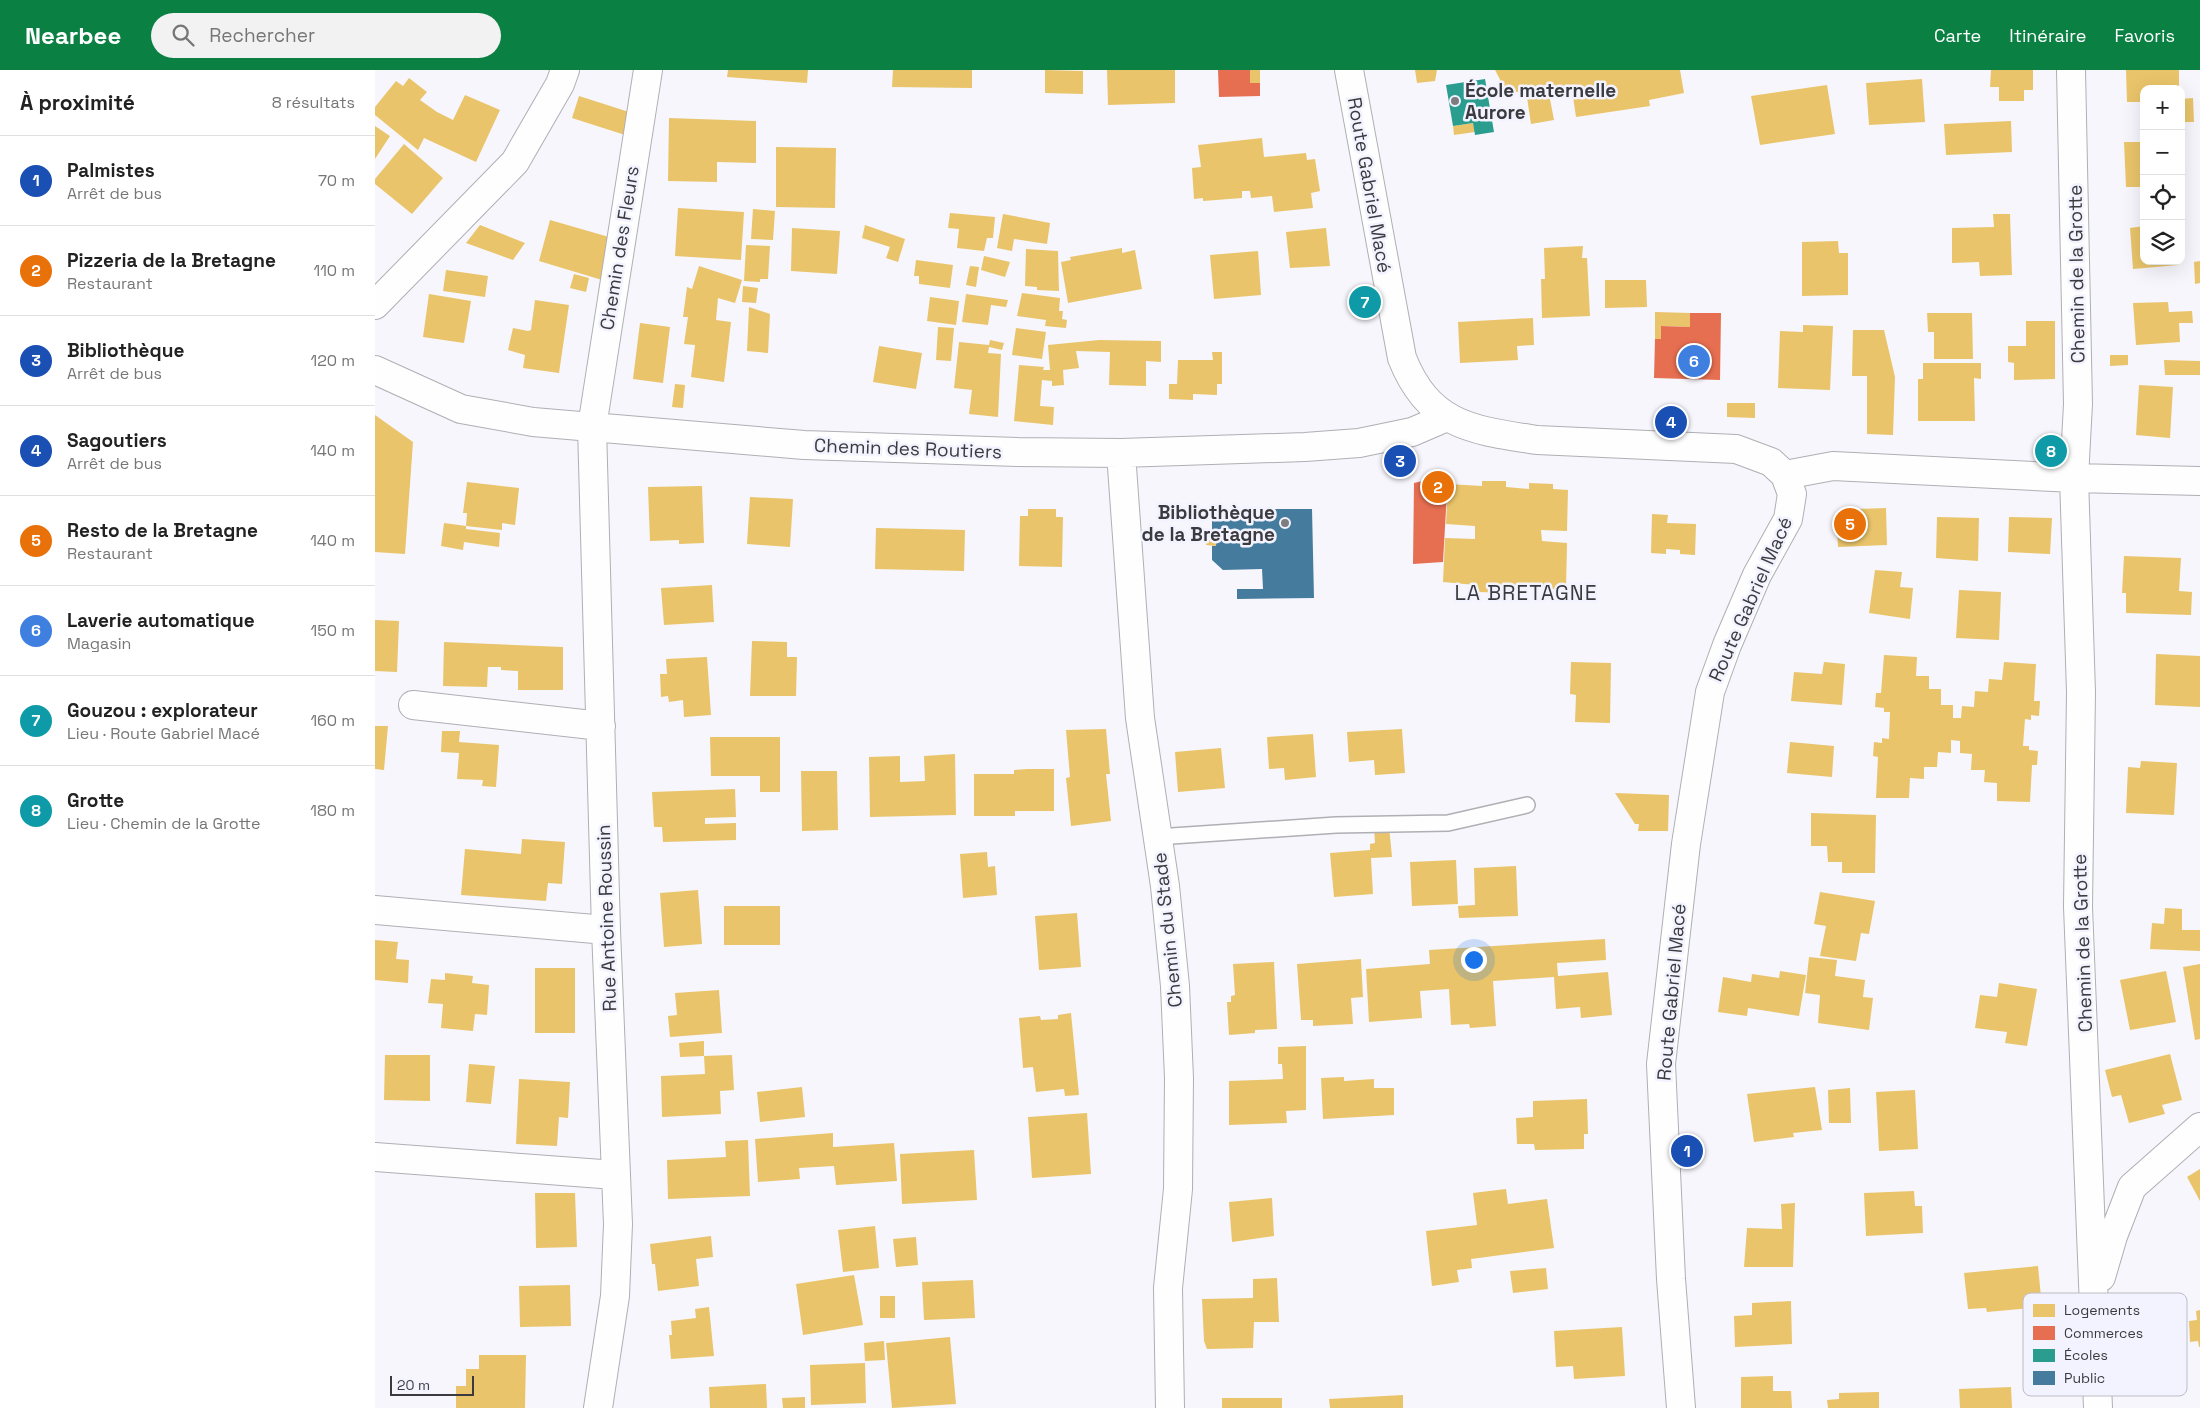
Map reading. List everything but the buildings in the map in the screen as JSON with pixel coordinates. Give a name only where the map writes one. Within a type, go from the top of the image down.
[{"type":"street","points":[[375,305],[515,162],[560,84],[565,70]]},
{"type":"street","name":"Chemin des Fleurs","points":[[592,427],[648,70]]},
{"type":"street","name":"Route Gabriel Macé","points":[[1349,70],[1402,358],[1411,379],[1423,398],[1447,417],[1472,428],[1537,440],[1736,450],[1771,462],[1785,475],[1792,494],[1789,519],[1757,575],[1727,645],[1710,692],[1686,844],[1662,1073],[1671,1279],[1681,1408]]},
{"type":"street","name":"Chemin de la Grotte","points":[[2071,70],[2078,404],[2074,478],[2081,692],[2078,926],[2094,1293]]},
{"type":"street","name":"Chemin des Routiers","points":[[375,370],[461,408],[533,422],[804,445],[1017,452],[1121,453],[1305,448],[1359,443],[1412,432],[1447,417]]},
{"type":"street","name":"Rue Antoine Roussin","points":[[592,427],[606,930],[618,1224],[615,1296],[598,1408]]},
{"type":"street","name":"Chemin du Stade","points":[[1121,453],[1140,718],[1175,986],[1179,1078],[1178,1189],[1168,1288],[1170,1408]]},
{"type":"street","points":[[1785,475],[1833,466],[2200,482]]},
{"type":"street","points":[[413,705],[601,726]]},
{"type":"street","points":[[375,910],[606,930]]},
{"type":"street","points":[[2097,1293],[2113,1236],[2132,1187],[2200,1127]]},
{"type":"street","points":[[375,1157],[615,1175]]},
{"type":"lane","points":[[1157,837],[1336,825],[1448,823],[1527,805]]},
{"type":"place","name":"École maternelle Aurore","points":[[1455,101]]},
{"type":"place","name":"Gouzou : explorateur","points":[[1365,302]]},
{"type":"place","name":"Laverie automatique","points":[[1694,361]]},
{"type":"place","name":"Sagoutiers","points":[[1671,422]]},
{"type":"place","name":"Grotte","points":[[2051,451]]},
{"type":"place","name":"Bibliothèque","points":[[1400,461]]},
{"type":"place","name":"Pizzeria de la Bretagne","points":[[1438,487]]},
{"type":"place","name":"Bibliothèque de la Bretagne","points":[[1285,523]]},
{"type":"place","name":"Resto de la Bretagne","points":[[1850,524]]},
{"type":"place","name":"Palmistes","points":[[1687,1151]]},
{"type":"district","name":"LA BRETAGNE","points":[[1526,593]]}]
